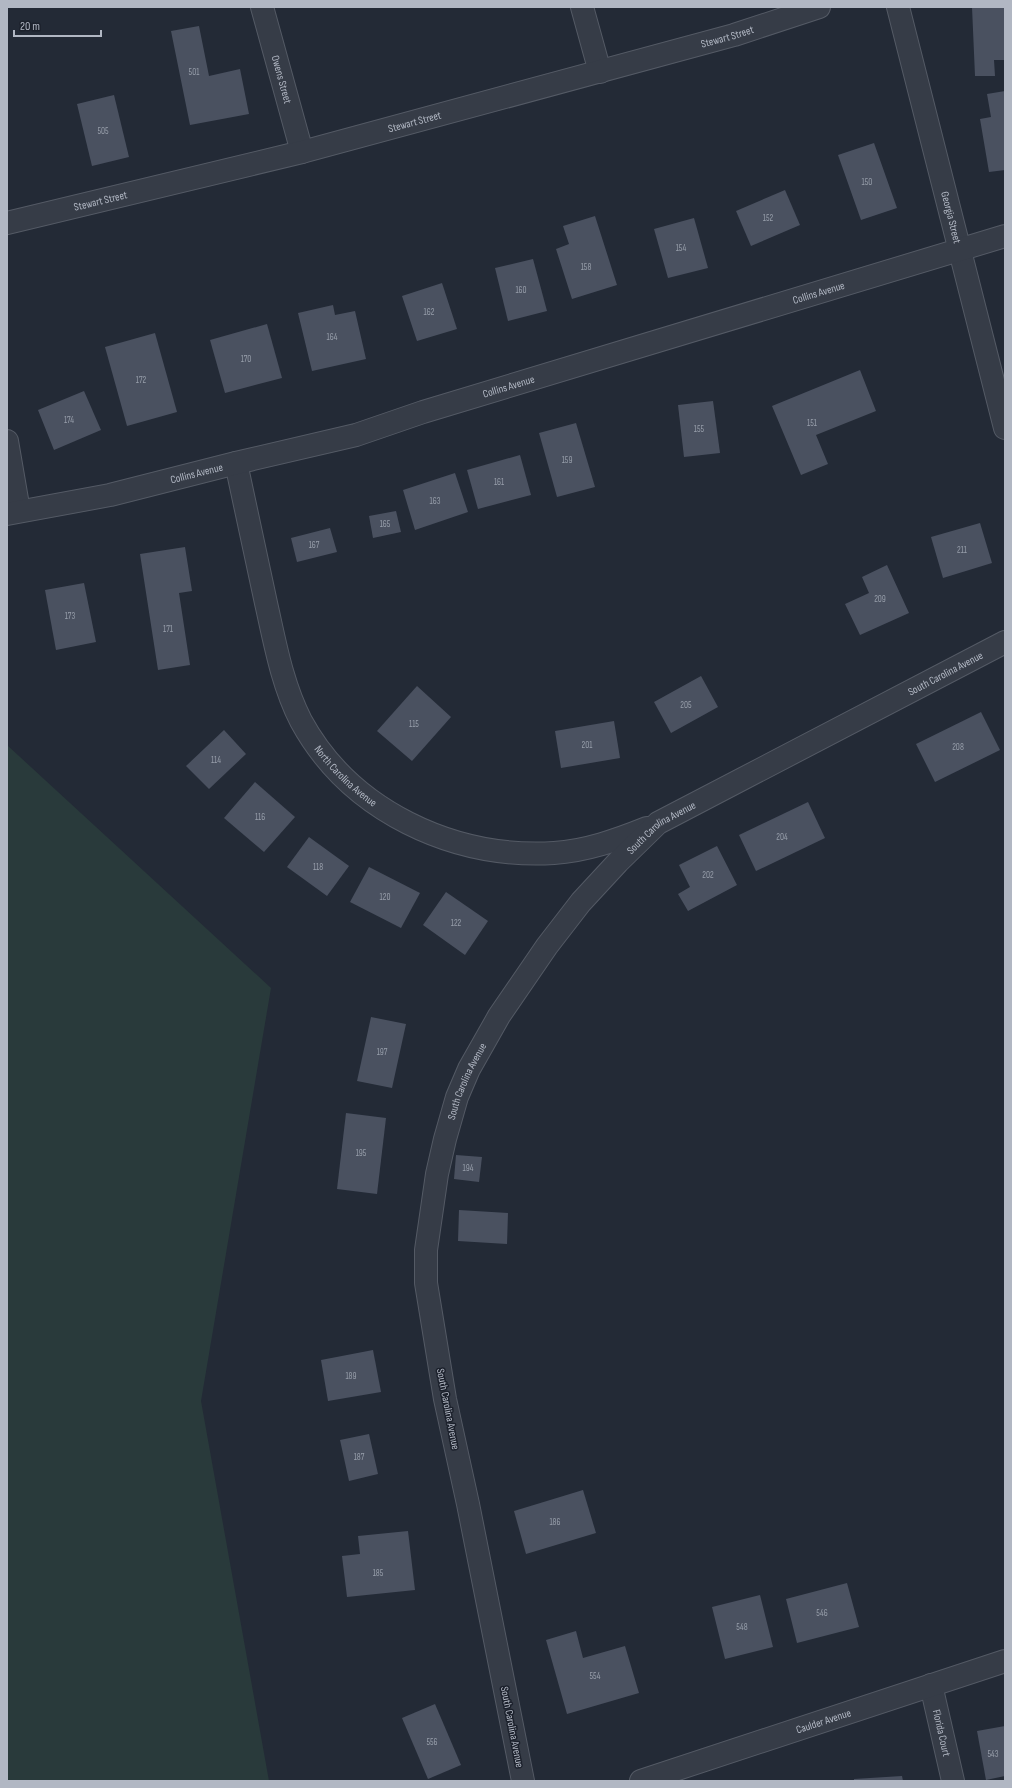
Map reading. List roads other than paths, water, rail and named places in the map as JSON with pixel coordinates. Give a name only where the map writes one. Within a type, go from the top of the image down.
[{"type":"street","name":"Owens Street","points":[[262,7],[302,152]]},
{"type":"street","points":[[582,7],[600,72]]},
{"type":"street","name":"Stewart Street","points":[[7,223],[302,152],[734,35],[819,7]]},
{"type":"street","name":"Georgia Street","points":[[898,7],[1005,428]]},
{"type":"street","name":"Collins Avenue","points":[[13,512],[110,495],[236,463],[356,435],[423,412],[1005,236]]},
{"type":"street","points":[[7,441],[13,512]]},
{"type":"street","name":"North Carolina Avenue","points":[[236,463],[282,676],[301,720],[318,749],[341,776],[354,788],[405,822],[448,840],[500,852],[562,852],[608,843],[658,824]]},
{"type":"street","name":"South Carolina Avenue","points":[[523,1781],[468,1504],[445,1400],[426,1283],[426,1250],[437,1174],[457,1097],[469,1069],[499,1016],[547,946],[591,891],[618,862],[658,824],[1005,642]]},
{"type":"street","name":"Caulder Avenue","points":[[641,1781],[1005,1661]]},
{"type":"street","name":"Florida Court","points":[[931,1685],[953,1781]]}]
